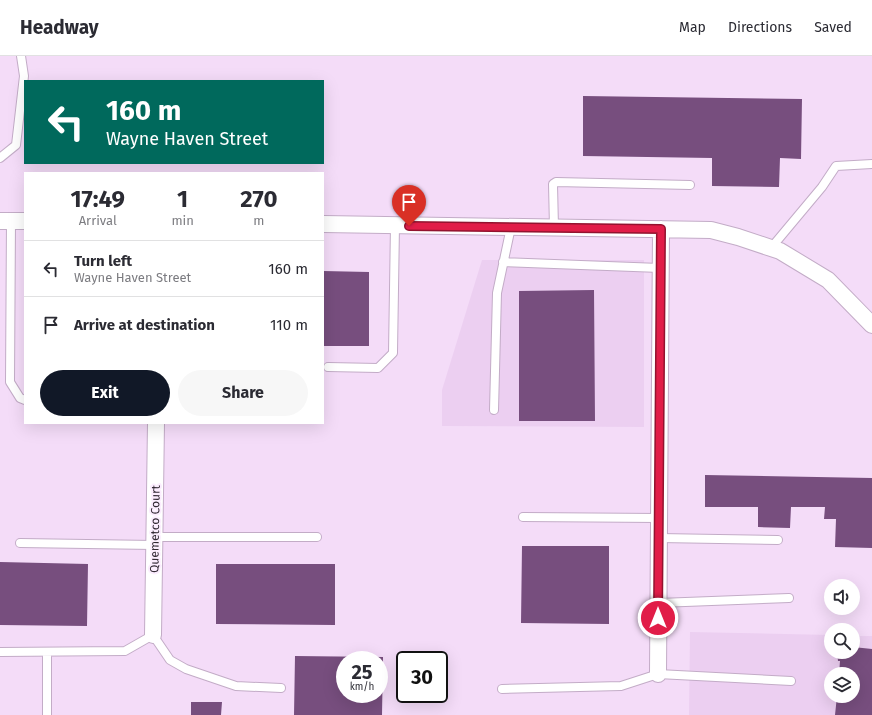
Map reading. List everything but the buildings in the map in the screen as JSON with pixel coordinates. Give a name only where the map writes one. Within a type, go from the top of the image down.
[{"type":"street","points":[[324,224],[710,230],[738,237],[771,248],[828,280],[872,325]]},
{"type":"street","points":[[658,674],[661,229]]},
{"type":"street","name":"Quemetco Court","points":[[153,635],[156,424]]},
{"type":"lane","points":[[0,158],[16,145],[24,76],[21,56]]},
{"type":"lane","points":[[771,248],[822,187],[836,166],[872,164]]},
{"type":"lane","points":[[554,228],[553,184],[556,182],[690,186]]},
{"type":"lane","points":[[12,221],[10,382],[20,398],[24,400]]},
{"type":"lane","points":[[328,367],[378,368],[393,353],[395,225]]},
{"type":"lane","points":[[494,410],[497,292],[511,227]]},
{"type":"lane","points":[[503,262],[660,268]]},
{"type":"lane","points":[[523,517],[659,518]]},
{"type":"lane","points":[[20,543],[317,537]]},
{"type":"lane","points":[[659,538],[778,540]]},
{"type":"lane","points":[[659,603],[789,598]]},
{"type":"lane","points":[[0,652],[125,651],[153,635],[170,660],[186,669],[236,686],[281,688]]},
{"type":"lane","points":[[47,652],[47,715]]},
{"type":"lane","points":[[502,689],[621,686],[658,674],[791,681]]},
{"type":"shaded area","points":[[482,260],[644,260],[644,427],[442,426],[442,390]]},
{"type":"shaded area","points":[[690,632],[824,635],[824,659],[860,659],[860,636],[872,636],[872,715],[689,715]]},
{"type":"route","points":[[409,226],[661,229],[658,618]]}]
